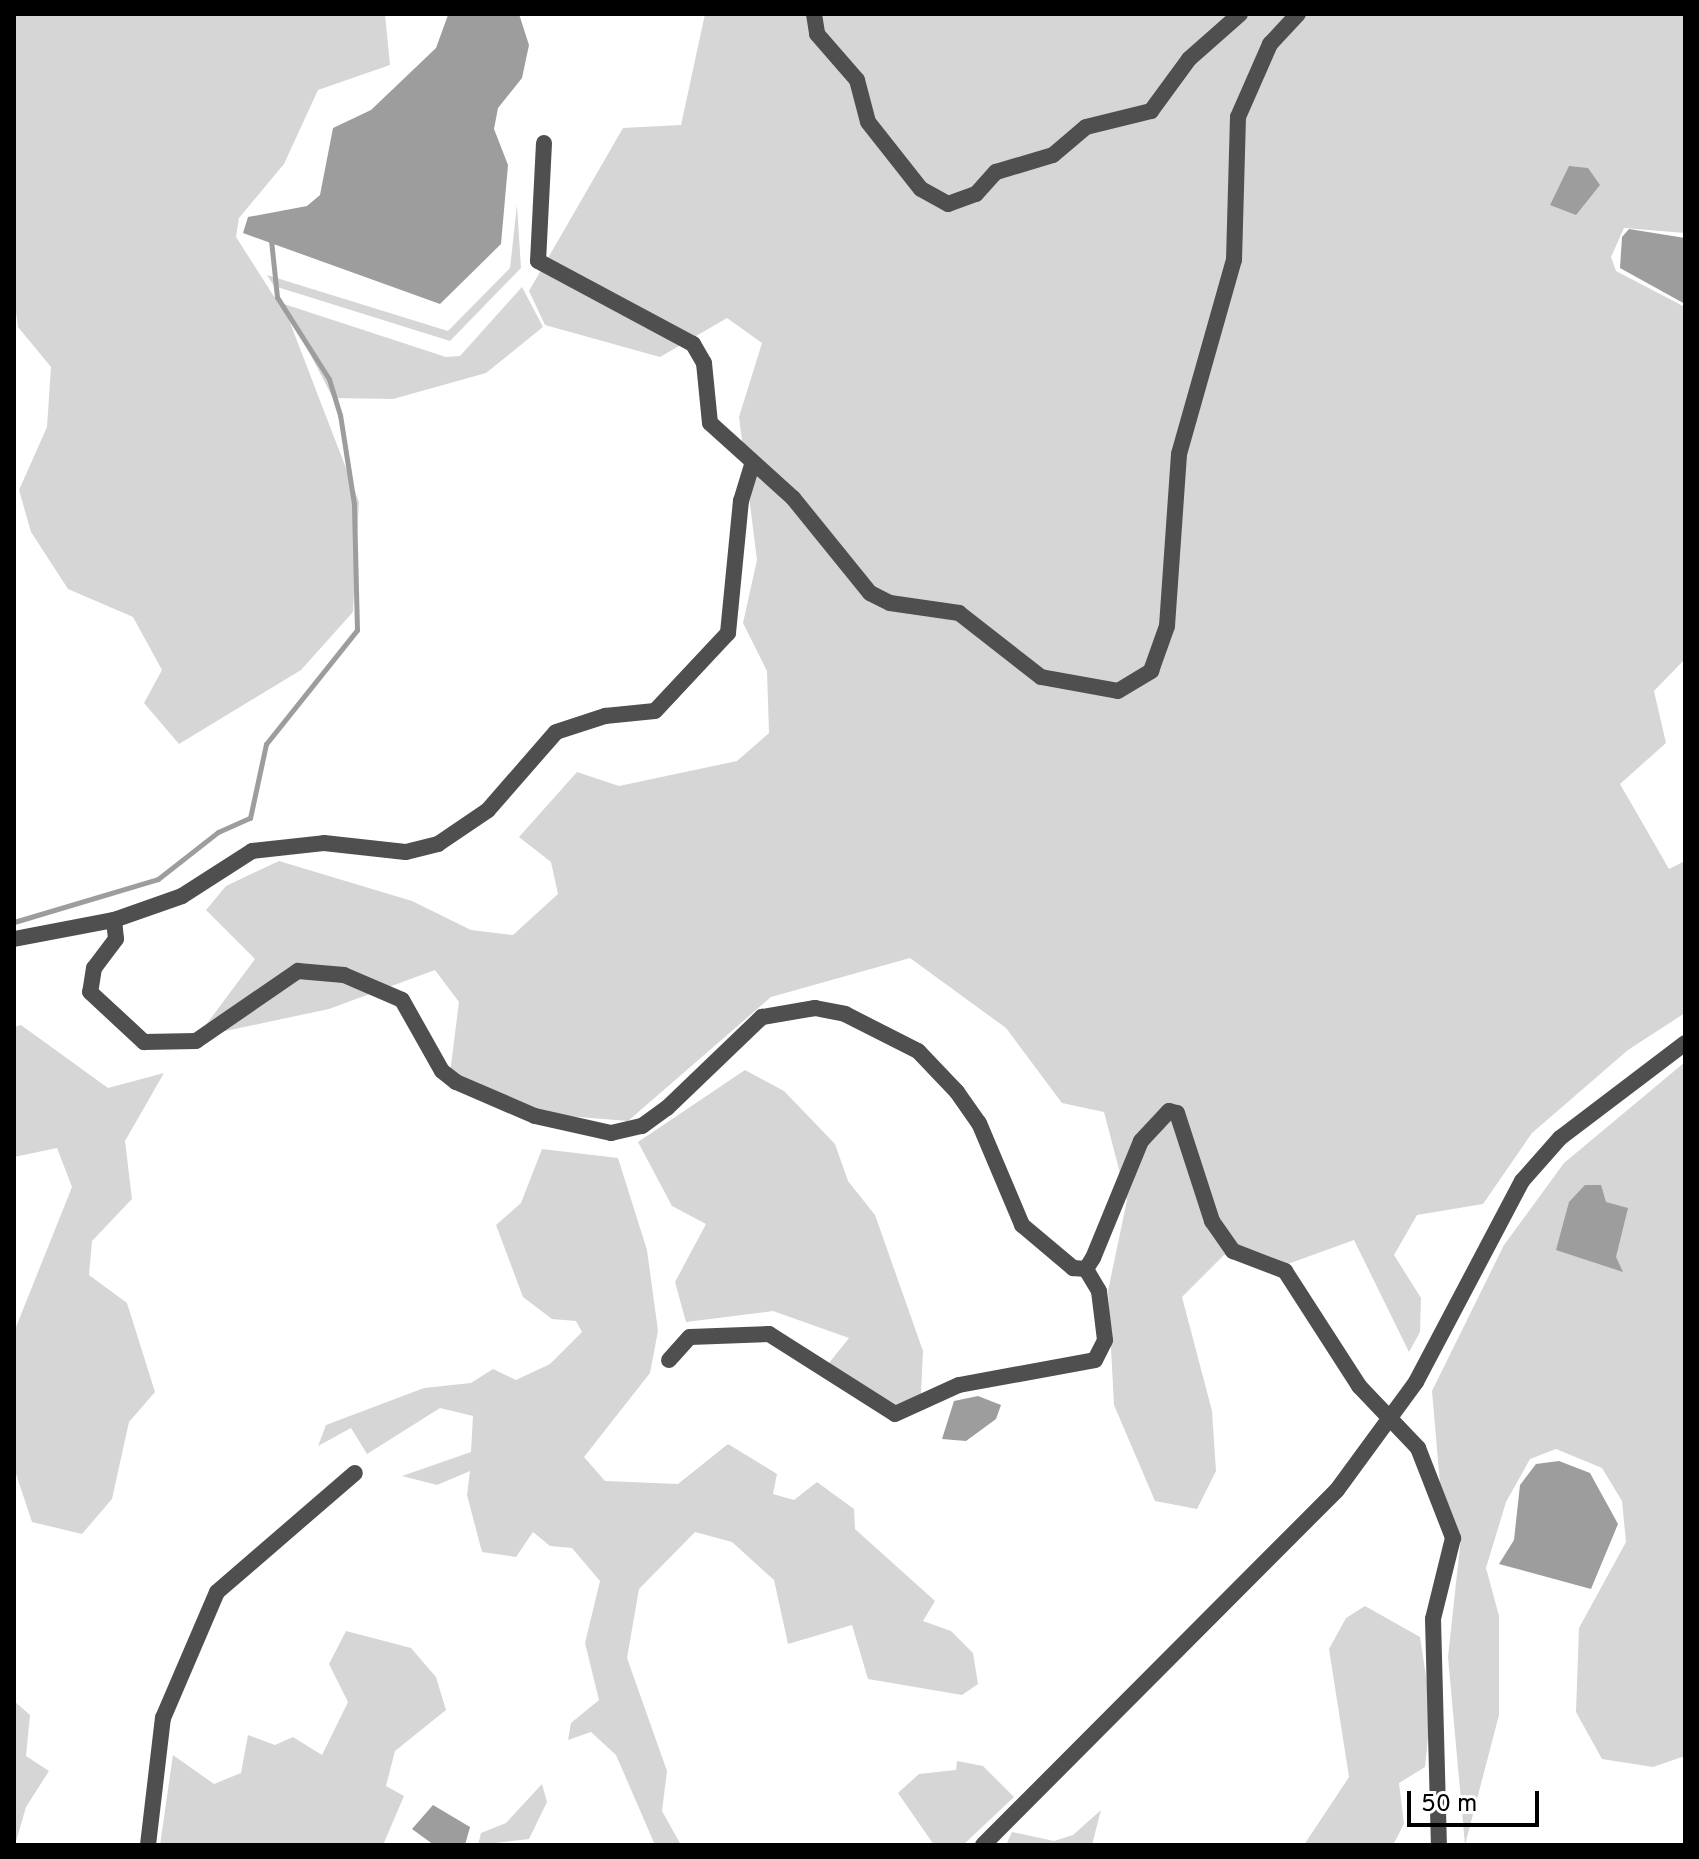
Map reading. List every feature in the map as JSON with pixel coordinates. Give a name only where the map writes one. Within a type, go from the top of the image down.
[{"type":"street","points":[[814,14],[817,34],[857,80],[868,122],[921,189],[948,204],[976,194],[996,172],[1053,155],[1086,127],[1151,111],[1189,59],[1240,14]]},
{"type":"street","points":[[544,143],[538,261],[693,344],[704,363],[710,423],[752,466],[793,498],[870,593],[890,603],[959,613],[1041,677],[1118,691],[1134,686],[1151,671],[1167,626],[1179,454],[1234,260],[1238,117],[1262,57],[1298,14]]},
{"type":"street","points":[[14,939],[114,920],[182,896],[252,851],[324,843],[406,852],[438,844],[488,810],[556,732],[605,716],[655,711],[728,633],[741,501],[752,466]]},
{"type":"street","points":[[114,920],[116,939],[94,968],[90,992],[144,1042],[196,1041],[298,971],[344,975],[402,1000],[442,1071],[456,1082],[535,1116],[611,1133],[642,1126],[667,1108],[762,1017],[815,1008],[845,1014],[918,1051],[979,1123],[1022,1225],[1073,1268],[1086,1269]]},
{"type":"street","points":[[983,1845],[1337,1490],[1391,1417],[1522,1181],[1560,1138],[1685,1043]]},
{"type":"street","points":[[1086,1269],[1141,1141],[1169,1111],[1177,1113],[1200,1198],[1233,1251],[1285,1271],[1359,1386],[1418,1448],[1453,1538],[1433,1619],[1439,1845]]},
{"type":"street","points":[[669,1360],[690,1337],[769,1334],[895,1414],[959,1385],[1095,1360],[1105,1340],[1099,1291],[1086,1269]]},
{"type":"street","points":[[148,1845],[163,1718],[217,1592],[355,1473]]},
{"type":"shaded area","points":[[14,14],[385,14],[390,65],[318,90],[284,164],[239,218],[236,237],[289,320],[359,502],[353,612],[301,670],[179,744],[144,703],[162,670],[133,617],[68,589],[31,532],[19,490],[47,427],[51,367],[18,327],[14,297]]},
{"type":"shaded area","points":[[519,14],[529,45],[522,78],[498,108],[494,129],[508,165],[501,244],[440,304],[243,233],[248,217],[307,206],[320,195],[333,128],[371,110],[436,48],[448,15]]},
{"type":"shaded area","points":[[705,14],[1685,14],[1685,233],[1624,228],[1611,257],[1616,271],[1685,307],[1685,659],[1654,691],[1666,743],[1620,784],[1669,869],[1685,861],[1685,1013],[1628,1050],[1532,1133],[1483,1204],[1417,1215],[1394,1255],[1421,1298],[1420,1332],[1409,1352],[1354,1240],[1285,1265],[1224,1255],[1182,1297],[1212,1411],[1216,1471],[1197,1509],[1155,1501],[1114,1405],[1108,1291],[1127,1200],[1104,1112],[1062,1103],[1006,1028],[910,958],[771,997],[628,1121],[554,1115],[450,1073],[459,1002],[435,970],[329,1009],[197,1037],[255,959],[206,910],[226,886],[279,861],[412,901],[471,930],[513,935],[558,894],[551,862],[519,837],[577,772],[619,786],[737,761],[769,733],[767,671],[743,623],[757,560],[739,417],[762,343],[727,318],[660,357],[545,325],[529,291],[623,128],[681,125]]},
{"type":"shaded area","points":[[1569,166],[1588,168],[1600,185],[1576,215],[1550,205]]},
{"type":"shaded area","points":[[517,205],[521,268],[450,341],[274,286],[267,275],[448,331],[510,268]]},
{"type":"shaded area","points":[[1629,229],[1685,238],[1685,304],[1620,268],[1622,237]]},
{"type":"shaded area","points":[[522,287],[543,327],[486,373],[393,399],[333,398],[284,304],[446,357],[460,356]]},
{"type":"shaded area","points":[[21,1025],[108,1088],[164,1073],[125,1141],[132,1199],[92,1241],[89,1275],[127,1303],[155,1392],[129,1422],[112,1499],[82,1534],[32,1522],[14,1468],[14,1332],[72,1187],[57,1148],[14,1157],[14,1027]]},
{"type":"shaded area","points":[[1685,1062],[1685,1756],[1653,1767],[1602,1759],[1576,1712],[1579,1628],[1626,1542],[1622,1501],[1602,1468],[1556,1449],[1530,1459],[1506,1502],[1486,1568],[1499,1616],[1499,1715],[1465,1845],[1448,1657],[1461,1537],[1440,1484],[1432,1391],[1504,1245],[1564,1163]]},
{"type":"shaded area","points":[[745,1070],[784,1091],[835,1144],[848,1181],[875,1215],[923,1351],[921,1394],[886,1409],[829,1363],[849,1338],[773,1311],[686,1322],[675,1282],[706,1224],[672,1206],[638,1142]]},
{"type":"shaded area","points":[[542,1149],[618,1158],[647,1250],[658,1331],[650,1373],[584,1457],[605,1481],[678,1484],[728,1444],[777,1474],[773,1494],[794,1500],[817,1482],[854,1509],[855,1529],[935,1601],[923,1621],[951,1631],[973,1653],[978,1684],[962,1695],[868,1679],[852,1625],[788,1644],[774,1580],[732,1542],[695,1532],[639,1589],[627,1658],[667,1771],[662,1811],[681,1845],[655,1845],[616,1755],[591,1732],[568,1740],[571,1723],[599,1700],[585,1643],[600,1581],[572,1548],[550,1546],[533,1532],[516,1557],[482,1552],[467,1495],[470,1471],[437,1485],[402,1476],[471,1452],[473,1416],[440,1408],[367,1454],[351,1428],[318,1446],[326,1425],[424,1388],[471,1383],[493,1369],[516,1380],[550,1364],[582,1332],[576,1321],[552,1319],[523,1297],[496,1225],[521,1203]]},
{"type":"shaded area","points":[[1585,1185],[1601,1185],[1606,1202],[1628,1208],[1616,1257],[1623,1272],[1556,1250],[1569,1202]]},
{"type":"shaded area","points":[[978,1396],[1001,1405],[996,1419],[966,1441],[942,1439],[954,1401]]},
{"type":"shaded area","points":[[1559,1461],[1590,1473],[1618,1524],[1591,1589],[1499,1564],[1514,1540],[1520,1485],[1536,1464]]},
{"type":"shaded area","points":[[1365,1606],[1420,1637],[1431,1709],[1425,1767],[1399,1783],[1404,1824],[1393,1845],[1304,1845],[1349,1777],[1329,1649],[1346,1618]]},
{"type":"shaded area","points":[[346,1631],[411,1648],[436,1677],[446,1710],[395,1751],[386,1786],[404,1796],[383,1845],[160,1845],[173,1755],[214,1784],[241,1773],[248,1735],[275,1745],[293,1737],[322,1755],[348,1702],[329,1664]]},
{"type":"shaded area","points":[[14,1701],[30,1715],[26,1756],[49,1771],[26,1807],[15,1845]]},
{"type":"shaded area","points":[[957,1761],[983,1766],[1014,1797],[963,1845],[934,1845],[898,1793],[919,1774],[956,1770]]},
{"type":"shaded area","points":[[542,1784],[547,1802],[529,1839],[478,1845],[481,1833],[506,1823]]},
{"type":"shaded area","points":[[433,1805],[470,1827],[465,1845],[434,1845],[412,1829]]},
{"type":"shaded area","points":[[1101,1810],[1092,1845],[1006,1845],[1012,1832],[1054,1841],[1073,1835]]},
{"type":"waterway","points":[[14,922],[158,879],[218,832],[250,818],[266,744],[357,630],[354,504],[340,415],[329,379],[277,297],[271,240]]}]
